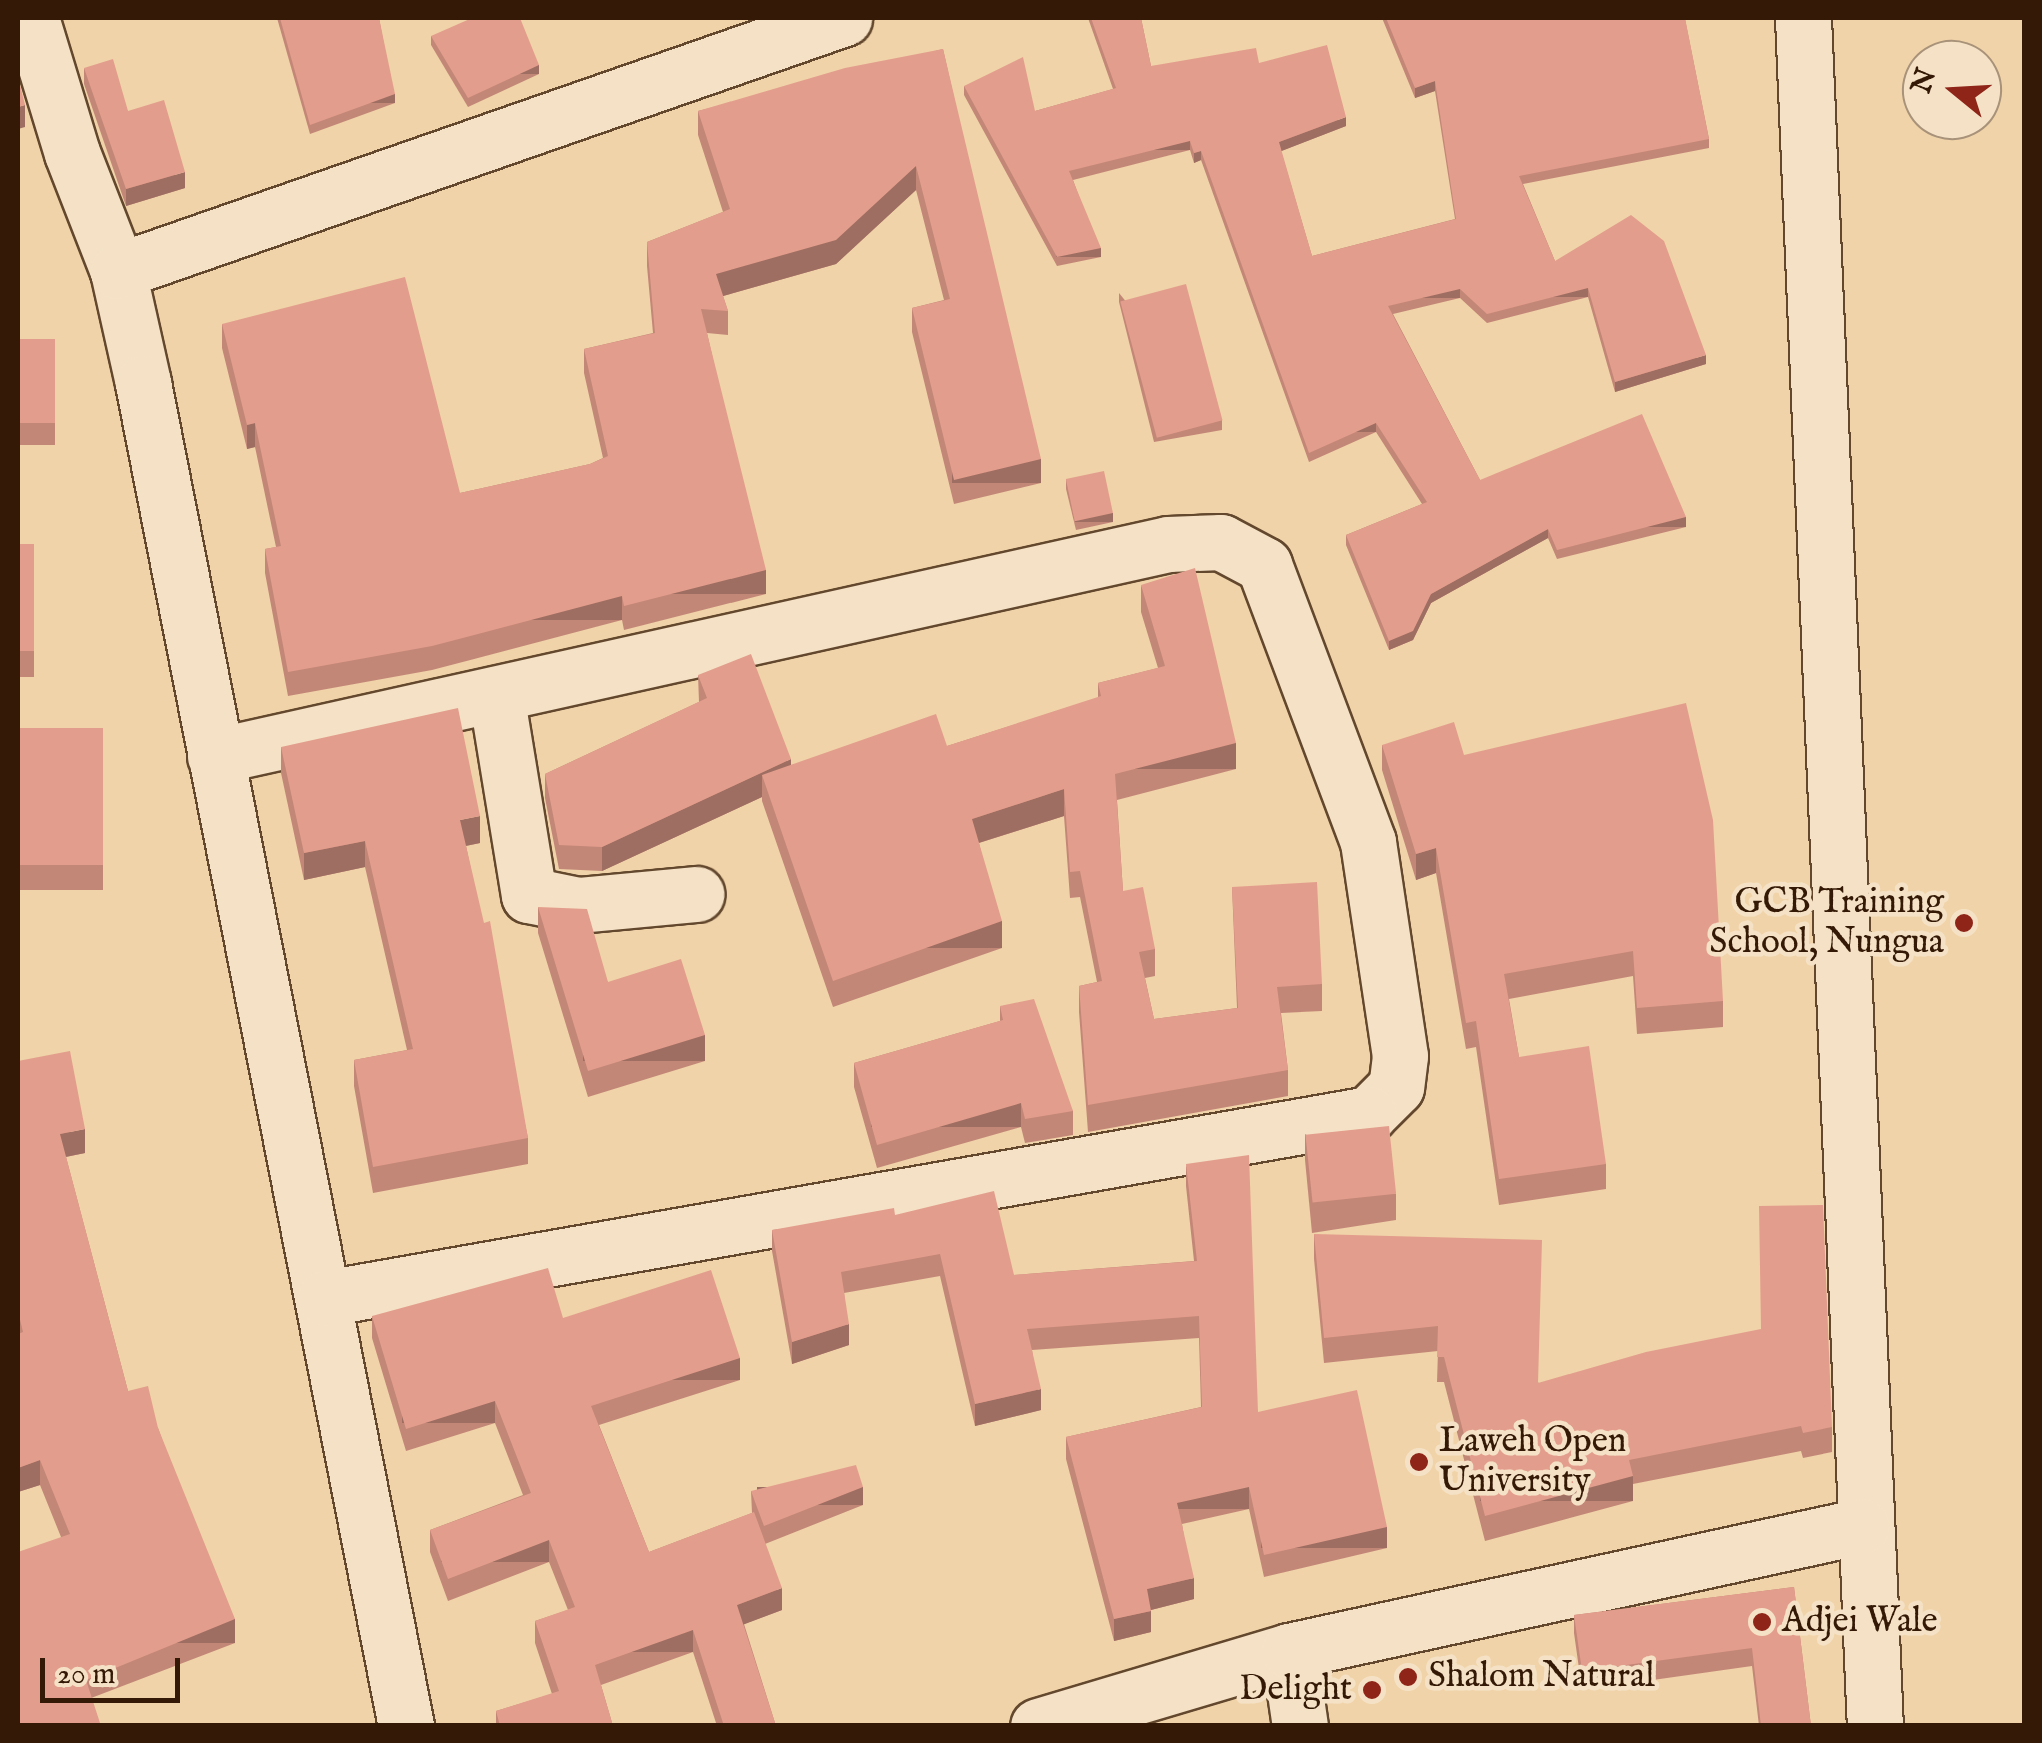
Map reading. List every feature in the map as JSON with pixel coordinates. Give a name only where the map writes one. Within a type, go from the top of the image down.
[{"type":"street","points":[[31,18],[72,153],[118,271],[325,1298],[406,1726]]},
{"type":"street","points":[[118,271],[844,18]]},
{"type":"street","points":[[1803,18],[1862,1526],[1874,1726]]},
{"type":"street","points":[[216,756],[1168,544],[1221,542],[1264,565],[1368,842],[1400,1056],[1396,1087],[1369,1114],[325,1298]]},
{"type":"street","points":[[496,694],[530,894],[578,905],[696,894]]},
{"type":"street","points":[[1038,1726],[1289,1651],[1862,1526]]},
{"type":"street","points":[[1289,1651],[1300,1726]]},
{"type":"building","points":[[280,18],[379,18],[395,94],[310,125]]},
{"type":"building","points":[[472,18],[520,18],[539,65],[468,98],[431,36]]},
{"type":"building","points":[[1091,18],[1141,18],[1151,66],[1256,48],[1259,63],[1327,45],[1346,117],[1279,142],[1312,256],[1456,219],[1435,81],[1415,88],[1386,18],[1685,18],[1709,139],[1519,176],[1555,261],[1631,215],[1664,241],[1706,355],[1615,382],[1588,288],[1487,314],[1460,289],[1388,306],[1480,480],[1642,414],[1686,517],[1557,550],[1548,529],[1431,594],[1413,631],[1389,641],[1346,535],[1427,502],[1376,423],[1309,453],[1201,151],[1194,153],[1190,141],[1069,171],[1101,248],[1057,257],[964,86],[1023,57],[1035,111],[1116,88]]},
{"type":"building","points":[[943,49],[1041,459],[954,480],[912,308],[950,299],[916,166],[836,240],[716,274],[728,311],[701,309],[766,570],[624,606],[622,596],[432,646],[288,672],[265,549],[281,546],[255,423],[247,425],[222,324],[405,277],[460,493],[590,464],[608,456],[584,349],[655,333],[647,242],[730,209],[698,111],[845,68]]},
{"type":"building","points":[[113,59],[128,111],[164,100],[185,172],[126,189],[84,68]]},
{"type":"building","points":[[18,77],[25,105],[18,107]]},
{"type":"building","points":[[1186,284],[1222,420],[1157,438],[1120,302]]},
{"type":"building","points":[[18,339],[55,339],[55,423],[18,423]]},
{"type":"building","points":[[1104,471],[1113,513],[1075,521],[1066,479]]},
{"type":"building","points":[[18,544],[34,544],[34,651],[18,651]]},
{"type":"building","points":[[1195,568],[1236,743],[1115,774],[1123,891],[1143,887],[1155,949],[1139,952],[1154,1019],[1238,1008],[1232,887],[1317,882],[1322,984],[1277,987],[1288,1070],[1088,1105],[1079,986],[1102,981],[1080,871],[1070,872],[1064,789],[972,819],[1002,921],[833,981],[762,775],[936,714],[947,746],[1101,696],[1098,683],[1165,666],[1141,585]]},
{"type":"building","points":[[751,654],[791,759],[602,847],[559,845],[545,774],[707,698],[698,675]]},
{"type":"building","points":[[1686,703],[1713,820],[1723,1001],[1637,1008],[1633,951],[1504,974],[1519,1057],[1589,1046],[1606,1164],[1499,1179],[1476,1021],[1466,1023],[1436,848],[1416,854],[1382,745],[1454,722],[1464,755]]},
{"type":"building","points":[[458,708],[480,816],[460,820],[484,923],[490,921],[528,1138],[373,1167],[354,1060],[413,1049],[365,841],[304,853],[281,747]]},
{"type":"building","points":[[18,728],[103,728],[103,865],[18,865]]},
{"type":"building","points":[[538,907],[587,909],[608,982],[681,959],[705,1035],[588,1071]]},
{"type":"building","points":[[1034,999],[1073,1111],[1025,1119],[1021,1103],[877,1145],[854,1063],[1003,1020],[1000,1006]]},
{"type":"building","points":[[70,1051],[85,1129],[60,1134],[128,1391],[148,1386],[158,1428],[235,1619],[86,1680],[101,1726],[18,1726],[18,1552],[70,1534],[40,1460],[18,1468],[18,1334],[23,1332],[18,1311],[18,1061]]},
{"type":"building","points":[[1389,1126],[1396,1194],[1313,1202],[1305,1135]]},
{"type":"building","points":[[1249,1155],[1258,1412],[1357,1390],[1387,1527],[1264,1555],[1249,1487],[1177,1503],[1194,1578],[1147,1589],[1151,1611],[1114,1619],[1066,1437],[1202,1407],[1199,1316],[1027,1329],[1041,1389],[975,1404],[940,1254],[841,1272],[849,1324],[792,1342],[772,1230],[894,1208],[895,1215],[994,1191],[1014,1275],[1197,1261],[1186,1164]]},
{"type":"building","points":[[1823,1205],[1832,1427],[1803,1433],[1801,1426],[1629,1460],[1633,1476],[1485,1516],[1444,1357],[1437,1357],[1438,1326],[1324,1338],[1314,1234],[1542,1240],[1538,1383],[1646,1352],[1761,1329],[1759,1206]]},
{"type":"building","points":[[548,1268],[563,1318],[711,1270],[740,1358],[591,1406],[649,1552],[754,1512],[782,1588],[737,1605],[776,1726],[724,1726],[693,1630],[595,1665],[613,1726],[500,1726],[496,1711],[559,1691],[535,1621],[575,1607],[549,1540],[448,1579],[430,1530],[531,1493],[495,1401],[406,1429],[372,1316]]},
{"type":"building","points":[[856,1465],[863,1487],[764,1526],[751,1491]]},
{"type":"building","points":[[1794,1587],[1811,1726],[1761,1726],[1752,1648],[1582,1671],[1574,1615]]},
{"type":"place","name":"GCB Training School, Nungua","points":[[1964,923]]},
{"type":"place","name":"Laweh Open University","points":[[1419,1462]]},
{"type":"place","name":"Adjei Wale","points":[[1762,1622]]},
{"type":"place","name":"Shalom Natural","points":[[1408,1677]]},
{"type":"place","name":"Delight","points":[[1372,1690]]}]
